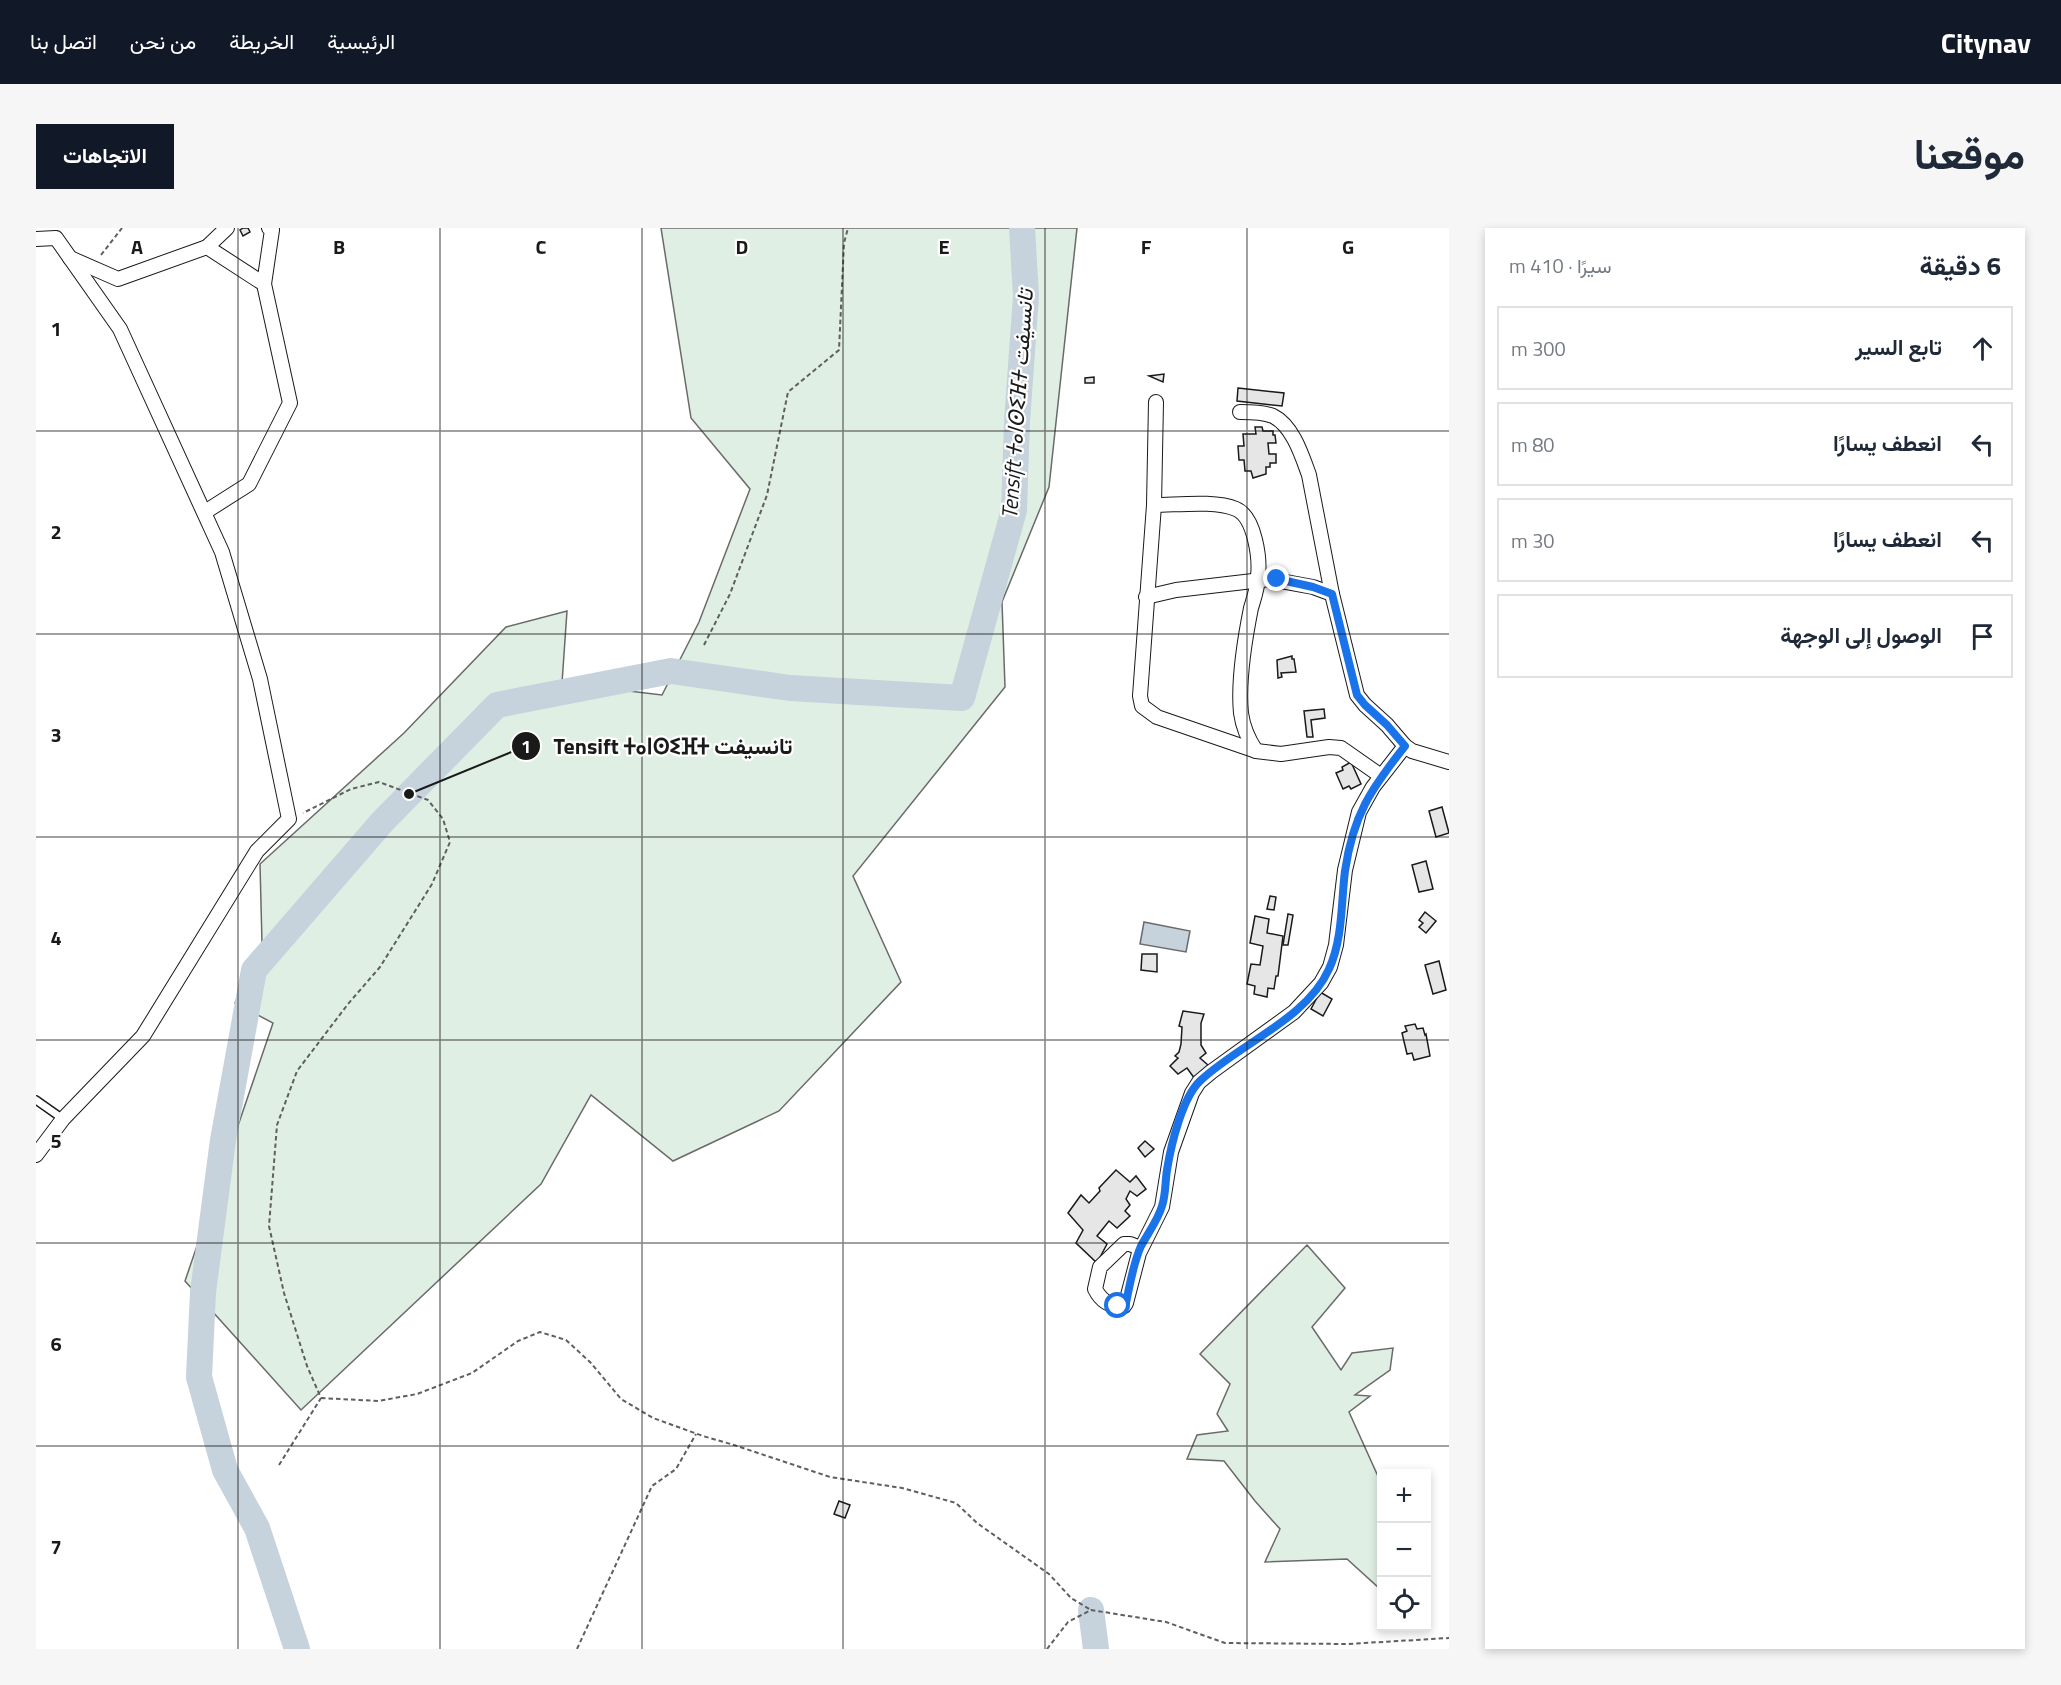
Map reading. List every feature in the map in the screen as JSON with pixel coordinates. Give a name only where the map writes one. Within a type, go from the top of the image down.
[{"type":"street","points":[[70,258],[118,279],[207,247],[227,228]]},
{"type":"street","points":[[205,512],[249,484],[290,403],[264,284],[272,230],[269,228]]},
{"type":"street","points":[[36,239],[56,238],[120,329],[169,440],[205,512],[222,552],[254,656],[289,819],[257,850],[143,1036],[63,1119],[36,1155]]},
{"type":"street","points":[[207,247],[264,284]]},
{"type":"street","points":[[1156,402],[1154,506],[1146,597],[1146,631],[1140,701],[1142,706],[1157,717],[1256,751],[1281,754],[1337,747],[1357,758],[1381,777]]},
{"type":"street","points":[[1240,412],[1272,415],[1284,424],[1294,440],[1309,475],[1332,594],[1357,695],[1405,746],[1412,751],[1449,762]]},
{"type":"street","points":[[1154,506],[1215,506],[1235,509],[1242,513],[1251,527],[1257,550],[1258,579],[1250,618],[1240,698],[1243,726],[1247,739],[1256,751]]},
{"type":"street","points":[[1146,597],[1176,590],[1222,586],[1258,579],[1293,582],[1332,594]]},
{"type":"street","points":[[1140,1248],[1124,1244],[1100,1267],[1095,1289],[1103,1300],[1112,1305],[1125,1305],[1140,1248],[1162,1207],[1171,1152],[1194,1089],[1199,1082],[1230,1058],[1294,1012],[1322,983],[1330,968],[1340,920],[1345,870],[1359,812],[1373,787],[1405,746]]},
{"type":"lane","points":[[36,1100],[63,1119]]},
{"type":"path","points":[[91,267],[122,228]]},
{"type":"path","points":[[705,645],[730,594],[767,495],[788,392],[838,350],[844,243],[848,228]]},
{"type":"path","points":[[289,819],[351,789],[379,782],[428,800],[442,819],[450,842],[432,884],[380,967],[348,1004],[297,1071],[277,1125],[269,1226],[284,1293],[307,1366],[321,1398]]},
{"type":"path","points":[[321,1398],[378,1401],[417,1395],[472,1373],[518,1341],[540,1332],[566,1340],[590,1362],[621,1399],[653,1418],[830,1477],[902,1488],[956,1503],[978,1523],[1049,1574],[1071,1598],[1091,1610],[1166,1622],[1225,1643],[1348,1644],[1449,1638]]},
{"type":"path","points":[[279,1464],[321,1398]]},
{"type":"path","points":[[577,1649],[652,1486],[676,1470],[696,1434]]},
{"type":"path","points":[[1047,1649],[1068,1622],[1091,1610]]},
{"type":"green space","points":[[661,228],[1077,228],[1049,487],[1002,602],[1005,687],[853,876],[901,982],[779,1111],[673,1161],[591,1095],[541,1184],[301,1410],[185,1281],[273,1023],[235,1003],[262,943],[260,864],[404,733],[506,627],[567,611],[562,683],[662,695],[699,622],[750,489],[691,418]]},
{"type":"green space","points":[[1307,1245],[1345,1288],[1312,1327],[1341,1370],[1352,1353],[1393,1348],[1390,1370],[1355,1395],[1370,1396],[1349,1412],[1377,1474],[1377,1586],[1347,1559],[1265,1562],[1280,1529],[1224,1461],[1187,1459],[1197,1435],[1228,1431],[1217,1414],[1230,1384],[1200,1354]]},
{"type":"shaded area","points":[[1144,922],[1190,931],[1186,952],[1140,944]]},
{"type":"building","points":[[248,228],[250,232],[243,236],[240,230]]},
{"type":"building","points":[[1164,374],[1163,382],[1149,376]]},
{"type":"building","points":[[1094,377],[1094,383],[1085,383],[1085,378]]},
{"type":"building","points":[[1238,388],[1284,393],[1282,406],[1237,401]]},
{"type":"building","points":[[1255,427],[1262,427],[1263,431],[1273,431],[1276,443],[1268,443],[1269,454],[1276,454],[1276,463],[1270,463],[1270,467],[1266,467],[1266,474],[1253,478],[1251,471],[1245,471],[1244,460],[1239,460],[1238,446],[1244,446],[1243,434],[1256,434]]},
{"type":"building","points":[[1292,656],[1296,672],[1281,673],[1282,677],[1278,678],[1277,660]]},
{"type":"building","points":[[1324,709],[1325,718],[1311,720],[1313,737],[1307,737],[1304,711]]},
{"type":"building","points":[[1351,762],[1361,784],[1351,789],[1349,786],[1343,789],[1336,773]]},
{"type":"building","points":[[1442,807],[1449,833],[1436,837],[1429,811]]},
{"type":"building","points":[[1426,861],[1433,889],[1419,892],[1412,865]]},
{"type":"building","points":[[1270,896],[1276,897],[1274,910],[1267,909]]},
{"type":"building","points":[[1425,912],[1436,921],[1426,933],[1419,927],[1423,923],[1419,920]]},
{"type":"building","points":[[1288,914],[1293,915],[1288,945],[1283,945]]},
{"type":"building","points":[[1255,916],[1269,919],[1267,933],[1283,936],[1278,976],[1276,976],[1274,989],[1268,988],[1267,997],[1254,994],[1255,986],[1247,984],[1251,964],[1260,965],[1263,946],[1250,943]]},
{"type":"building","points":[[1142,954],[1157,954],[1157,972],[1141,970]]},
{"type":"building","points":[[1439,961],[1446,990],[1433,994],[1425,965]]},
{"type":"building","points":[[1320,992],[1332,999],[1323,1016],[1311,1009]]},
{"type":"building","points":[[1183,1011],[1204,1014],[1201,1023],[1201,1045],[1206,1053],[1200,1058],[1208,1065],[1195,1079],[1187,1068],[1178,1074],[1170,1066],[1178,1058],[1175,1056],[1181,1044],[1182,1027],[1179,1026]]},
{"type":"building","points":[[1415,1024],[1417,1029],[1423,1028],[1426,1034],[1430,1056],[1414,1060],[1412,1053],[1407,1054],[1402,1033],[1407,1031],[1405,1026]]},
{"type":"building","points":[[1145,1141],[1154,1149],[1145,1157],[1138,1148]]},
{"type":"building","points":[[1116,1170],[1130,1182],[1136,1176],[1146,1189],[1137,1196],[1130,1191],[1126,1199],[1130,1205],[1125,1211],[1130,1216],[1117,1228],[1109,1221],[1097,1236],[1107,1244],[1097,1263],[1076,1243],[1083,1230],[1068,1213],[1081,1195],[1089,1203]]},
{"type":"building","points":[[839,1501],[850,1505],[845,1518],[834,1514]]},
{"type":"waterway","name":"Tensift ⵜⴰⵏⵙⵉⴼⵜ تانسيفت","points":[[297,1649],[257,1528],[225,1470],[199,1377],[203,1292],[223,1140],[254,970],[383,821],[497,705],[671,671],[790,688],[962,698],[1014,510],[1017,421],[1026,296],[1022,228]]},
{"type":"waterway","points":[[1091,1610],[1096,1649]]},
{"type":"place","name":"Tensift ⵜⴰⵏⵙⵉⴼⵜ تانسيفت","points":[[409,794]]},
{"type":"route","points":[[1118,1306],[1124,1306],[1126,1303],[1138,1253],[1162,1207],[1171,1152],[1186,1105],[1194,1089],[1211,1072],[1294,1012],[1322,983],[1330,968],[1340,920],[1345,870],[1359,812],[1373,787],[1405,746],[1357,695],[1332,594],[1277,579]]}]
